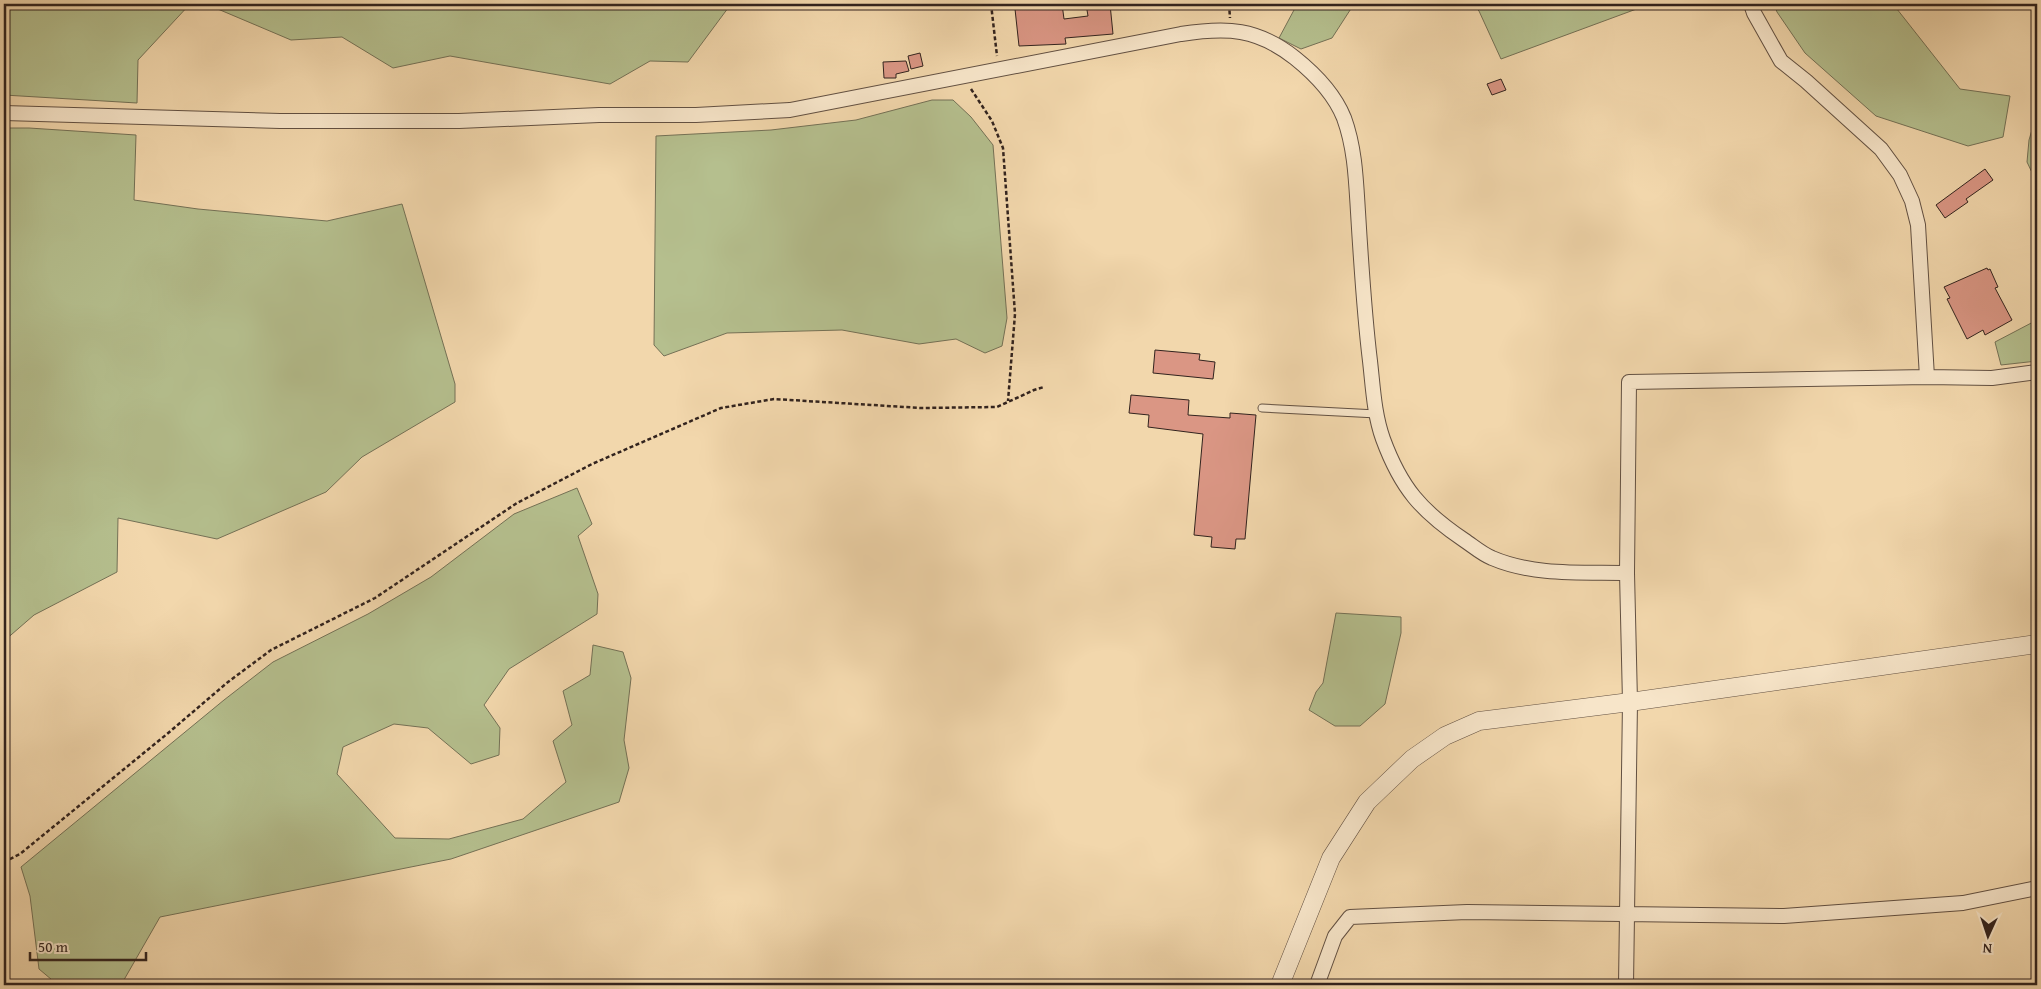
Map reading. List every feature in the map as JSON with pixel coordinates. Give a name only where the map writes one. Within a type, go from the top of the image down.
[{"type":"street","points":[[1752,4],[1754,13],[1781,62],[1806,81],[1881,149],[1900,175],[1912,201],[1918,224],[1927,377]]},
{"type":"street","points":[[4,113],[280,121],[459,121],[599,115],[696,115],[790,110],[1181,34],[1208,30],[1232,30],[1261,37],[1285,50],[1314,72],[1343,116],[1352,145],[1364,308],[1374,397],[1382,437],[1396,470],[1410,494],[1440,524],[1491,558],[1520,567],[1551,572],[1627,573]]},
{"type":"street","points":[[1626,985],[1630,702],[1627,573],[1629,382],[1927,377],[1992,378],[2037,372]]},
{"type":"street","points":[[1280,985],[1331,858],[1367,802],[1412,759],[1445,736],[1479,721],[1630,702],[2037,644]]},
{"type":"street","points":[[1317,985],[1335,936],[1350,917],[1467,912],[1784,916],[1963,903],[2037,888]]},
{"type":"lane","points":[[1262,408],[1378,414]]},
{"type":"path","points":[[991,4],[998,70]]},
{"type":"path","points":[[964,77],[992,122],[1003,148],[1015,314],[1008,401]]},
{"type":"path","points":[[4,862],[20,854],[228,682],[271,650],[375,598],[517,503],[592,464],[721,408],[774,399],[921,408],[997,407],[1044,387]]},
{"type":"green space","points":[[4,4],[190,4],[138,60],[137,103],[4,95]]},
{"type":"green space","points":[[206,4],[731,4],[688,62],[650,61],[610,84],[450,56],[393,68],[342,37],[291,40]]},
{"type":"green space","points":[[1295,4],[1354,4],[1332,38],[1301,49],[1279,38],[1294,10]]},
{"type":"green space","points":[[1472,4],[1650,4],[1501,59],[1479,11]]},
{"type":"green space","points":[[1774,4],[1893,4],[1960,89],[2010,96],[2003,137],[1968,146],[1876,116],[1805,53],[1777,12]]},
{"type":"green space","points":[[932,100],[953,100],[971,117],[993,145],[1007,318],[1002,346],[985,353],[956,339],[919,344],[842,330],[727,333],[664,356],[654,345],[656,136],[771,130],[856,120]]},
{"type":"green space","points":[[2037,113],[2037,183],[2027,162],[2029,140]]},
{"type":"green space","points":[[4,128],[136,135],[134,200],[198,209],[327,221],[402,204],[455,384],[455,402],[362,457],[326,492],[217,539],[118,518],[117,572],[34,615],[4,641]]},
{"type":"green space","points":[[2037,320],[2037,361],[2001,365],[1995,342]]},
{"type":"green space","points":[[577,488],[592,524],[578,536],[598,594],[597,614],[509,669],[484,705],[500,728],[499,755],[471,764],[428,728],[394,724],[343,747],[337,774],[395,838],[449,839],[523,819],[566,782],[553,741],[572,725],[563,691],[590,675],[593,645],[623,652],[631,678],[624,740],[629,768],[619,802],[451,859],[160,917],[121,985],[58,985],[39,969],[30,896],[21,867],[273,662],[368,614],[431,577],[514,514]]},
{"type":"green space","points":[[1336,613],[1401,617],[1401,633],[1385,704],[1360,726],[1335,726],[1309,710],[1316,692],[1323,683]]},
{"type":"building","points":[[1039,4],[1062,4],[1064,19],[1088,16],[1086,4],[1110,4],[1113,34],[1065,38],[1066,44],[1019,46],[1015,9],[1039,7]]},
{"type":"building","points":[[920,53],[923,66],[911,69],[908,56]]},
{"type":"building","points":[[906,61],[909,71],[896,74],[896,78],[884,78],[883,62]]},
{"type":"building","points":[[1501,79],[1506,90],[1492,95],[1487,84]]},
{"type":"building","points":[[1985,169],[1993,180],[1966,199],[1968,202],[1945,218],[1936,205]]},
{"type":"building","points":[[1987,268],[1988,270],[1990,269],[1998,287],[1995,288],[2012,320],[1985,335],[1983,330],[1967,339],[1947,299],[1950,298],[1944,287]]},
{"type":"building","points":[[1155,350],[1200,354],[1199,360],[1215,362],[1213,379],[1153,373]]},
{"type":"building","points":[[1131,395],[1189,400],[1188,415],[1230,418],[1230,413],[1256,415],[1245,539],[1236,539],[1235,549],[1211,547],[1212,537],[1194,535],[1203,434],[1148,427],[1149,415],[1129,413]]}]
